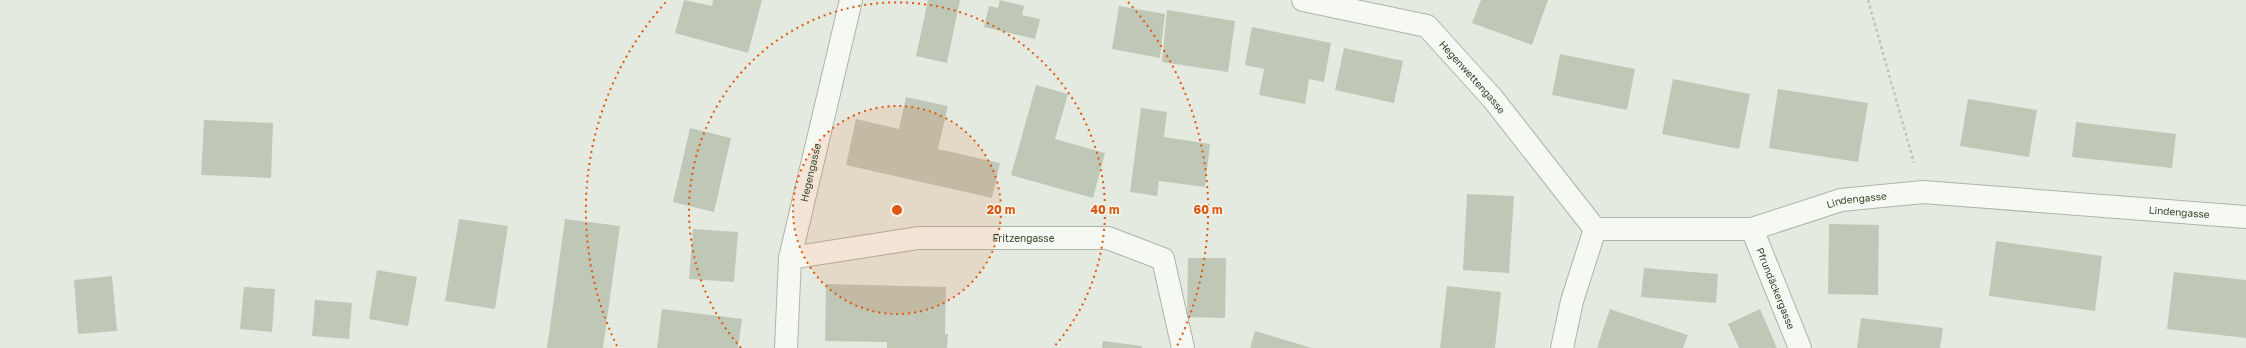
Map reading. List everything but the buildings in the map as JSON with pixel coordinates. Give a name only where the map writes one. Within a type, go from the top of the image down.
[{"type":"street","name":"Hegengasse","points":[[786,348],[790,258],[851,0]]},
{"type":"street","name":"Hegenwettengasse","points":[[1303,0],[1427,26],[1493,99],[1595,228]]},
{"type":"street","name":"Lindengasse","points":[[1595,228],[1752,229],[1841,200],[1923,192],[2246,217]]},
{"type":"street","points":[[1562,348],[1572,301],[1595,228]]},
{"type":"street","name":"Pfrundäckergasse","points":[[1752,229],[1800,348]]},
{"type":"street","name":"Fritzengasse","points":[[790,258],[918,238],[1108,238],[1163,259],[1183,348]]},
{"type":"path","points":[[1868,0],[1923,192]]}]
